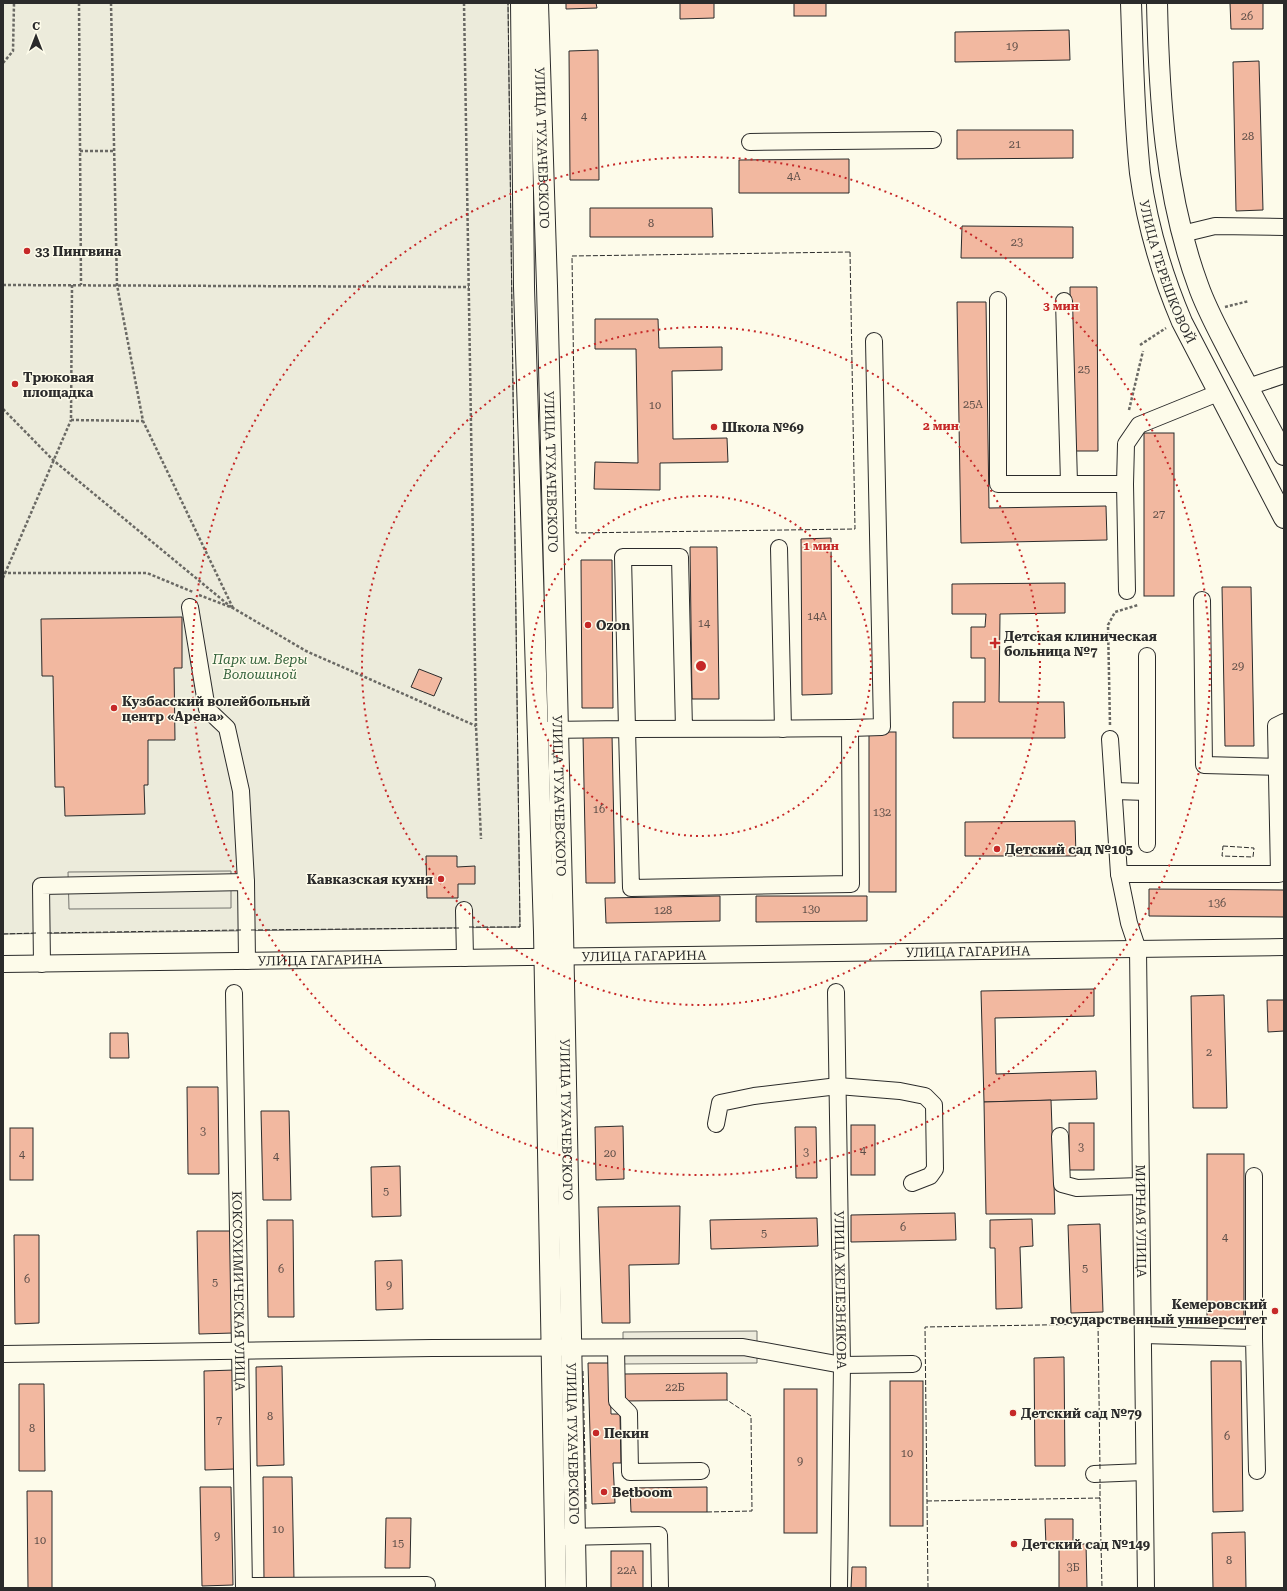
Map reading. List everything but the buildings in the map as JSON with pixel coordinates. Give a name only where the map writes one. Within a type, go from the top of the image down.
[{"type":"main road","name":"УЛИЦА ТУХАЧЕВСКОГО","points":[[521,3],[524,287],[548,730]]},
{"type":"main road","name":"УЛИЦА ТУХАЧЕВСКОГО","points":[[538,3],[547,286],[548,730],[554,957],[565,1537],[576,1588]]},
{"type":"main road","name":"УЛИЦА ТЕРЕШКОВОЙ","points":[[1131,3],[1134,87],[1140,165],[1149,221],[1162,268],[1174,303],[1218,393],[1284,518]]},
{"type":"main road","name":"УЛИЦА ТЕРЕШКОВОЙ","points":[[1157,3],[1168,170],[1182,234],[1198,287],[1216,326],[1284,455]]},
{"type":"main road","name":"УЛИЦА ТУХАЧЕВСКОГО","points":[[556,1588],[565,1537]]},
{"type":"street","points":[[750,142],[933,140]]},
{"type":"street","points":[[1182,234],[1215,226],[1284,227]]},
{"type":"street","points":[[998,300],[998,484],[1125,484]]},
{"type":"street","points":[[1064,301],[1069,483]]},
{"type":"street","points":[[548,730],[882,727],[874,341]]},
{"type":"street","points":[[1248,387],[1284,375]]},
{"type":"street","points":[[1127,591],[1125,484],[1126,444],[1139,425],[1218,393]]},
{"type":"street","points":[[779,548],[783,729]]},
{"type":"street","points":[[684,729],[680,557],[623,557],[632,888],[851,884],[850,728]]},
{"type":"street","points":[[1202,600],[1204,765],[1277,767]]},
{"type":"street","points":[[190,607],[207,709],[227,728],[241,791],[246,882],[247,961]]},
{"type":"street","points":[[1147,656],[1148,844]]},
{"type":"street","points":[[1120,874],[1279,874],[1276,726],[1284,722]]},
{"type":"street","name":"МИРНАЯ УЛИЦА","points":[[1110,739],[1120,874],[1129,924],[1138,950],[1146,1588]]},
{"type":"street","points":[[1114,791],[1147,792]]},
{"type":"street","points":[[42,964],[41,886],[246,882]]},
{"type":"street","points":[[464,910],[465,958]]},
{"type":"street","name":"УЛИЦА ГАГАРИНА","points":[[3,964],[1284,947]]},
{"type":"street","name":"УЛИЦА ЖЕЛЕЗНЯКОВА","points":[[836,992],[842,1365],[840,1588]]},
{"type":"street","name":"КОКСОХИМИЧЕСКАЯ УЛИЦА","points":[[234,993],[244,1587]]},
{"type":"street","points":[[716,1124],[720,1103],[754,1096],[838,1086],[906,1092],[925,1096],[934,1105],[935,1169],[930,1176],[912,1183]]},
{"type":"street","points":[[1060,1136],[1062,1184],[1077,1188],[1141,1186]]},
{"type":"street","points":[[1254,1176],[1254,1338],[1257,1471]]},
{"type":"street","points":[[1143,1335],[1254,1338]]},
{"type":"street","points":[[3,1354],[432,1348],[743,1347],[842,1365],[913,1364]]},
{"type":"street","points":[[616,1348],[617,1401],[629,1413],[630,1472],[701,1471]]},
{"type":"street","points":[[1094,1474],[1144,1472]]},
{"type":"street","points":[[565,1537],[658,1535],[660,1588]]},
{"type":"street","points":[[244,1587],[427,1585]]},
{"type":"path","points":[[3,63],[14,51],[14,3]]},
{"type":"path","points":[[79,3],[81,285]]},
{"type":"path","points":[[111,3],[117,285],[143,421],[233,608]]},
{"type":"path","points":[[464,3],[476,726],[481,839]]},
{"type":"path","points":[[80,151],[115,151]]},
{"type":"path","points":[[3,285],[469,287]]},
{"type":"path","points":[[3,578],[71,420],[72,285]]},
{"type":"path","points":[[1224,307],[1249,301]]},
{"type":"path","points":[[1140,345],[1166,328]]},
{"type":"path","points":[[1129,410],[1143,350]]},
{"type":"path","points":[[3,409],[53,460],[233,608]]},
{"type":"path","points":[[71,420],[143,421]]},
{"type":"path","points":[[4,573],[147,573],[233,608],[306,651],[476,726]]},
{"type":"path","points":[[1110,739],[1108,625],[1115,612],[1138,605]]},
{"type":"green space","name":"Парк им. Веры Волошиной","points":[[3,3],[508,3],[520,927],[3,934]]},
{"type":"shaded area","points":[[231,871],[231,908],[69,909],[68,872]]},
{"type":"shaded area","points":[[757,1331],[757,1363],[623,1364],[623,1332]]},
{"type":"fence","points":[[469,927],[520,927],[508,3]]},
{"type":"fence","points":[[850,252],[855,529],[576,533],[572,256],[850,252]]},
{"type":"fence","points":[[1223,846],[1254,848],[1253,857],[1222,856],[1223,846]]},
{"type":"fence","points":[[251,930],[459,928]]},
{"type":"fence","points":[[47,933],[241,930]]},
{"type":"fence","points":[[3,934],[37,933]]},
{"type":"fence","points":[[928,1588],[925,1327],[1098,1324],[1100,1469]]},
{"type":"fence","points":[[583,1371],[586,1511]]},
{"type":"fence","points":[[707,1512],[752,1511],[751,1416],[727,1400]]},
{"type":"fence","points":[[927,1501],[1100,1498],[1100,1479]]},
{"type":"fence","points":[[1099,1498],[1102,1588]]},
{"type":"place","name":"33 Пингвина","points":[[27,251]]},
{"type":"place","name":"Трюковая площадка","points":[[15,384]]},
{"type":"place","name":"Школа №69","points":[[714,427]]},
{"type":"place","name":"Ozon","points":[[588,625]]},
{"type":"place","name":"Детская клиническая больница №7","points":[[995,643]]},
{"type":"place","name":"Кузбасский волейбольный центр «Арена»","points":[[114,708]]},
{"type":"place","name":"Детский сад №105","points":[[997,849]]},
{"type":"place","name":"Кавказская кухня","points":[[441,879]]},
{"type":"place","name":"Кемеровский государственный университет","points":[[1275,1311]]},
{"type":"place","name":"Детский сад №79","points":[[1013,1413]]},
{"type":"place","name":"Пекин","points":[[596,1433]]},
{"type":"place","name":"Betboom","points":[[604,1492]]},
{"type":"place","name":"Детский сад №149","points":[[1014,1544]]}]
